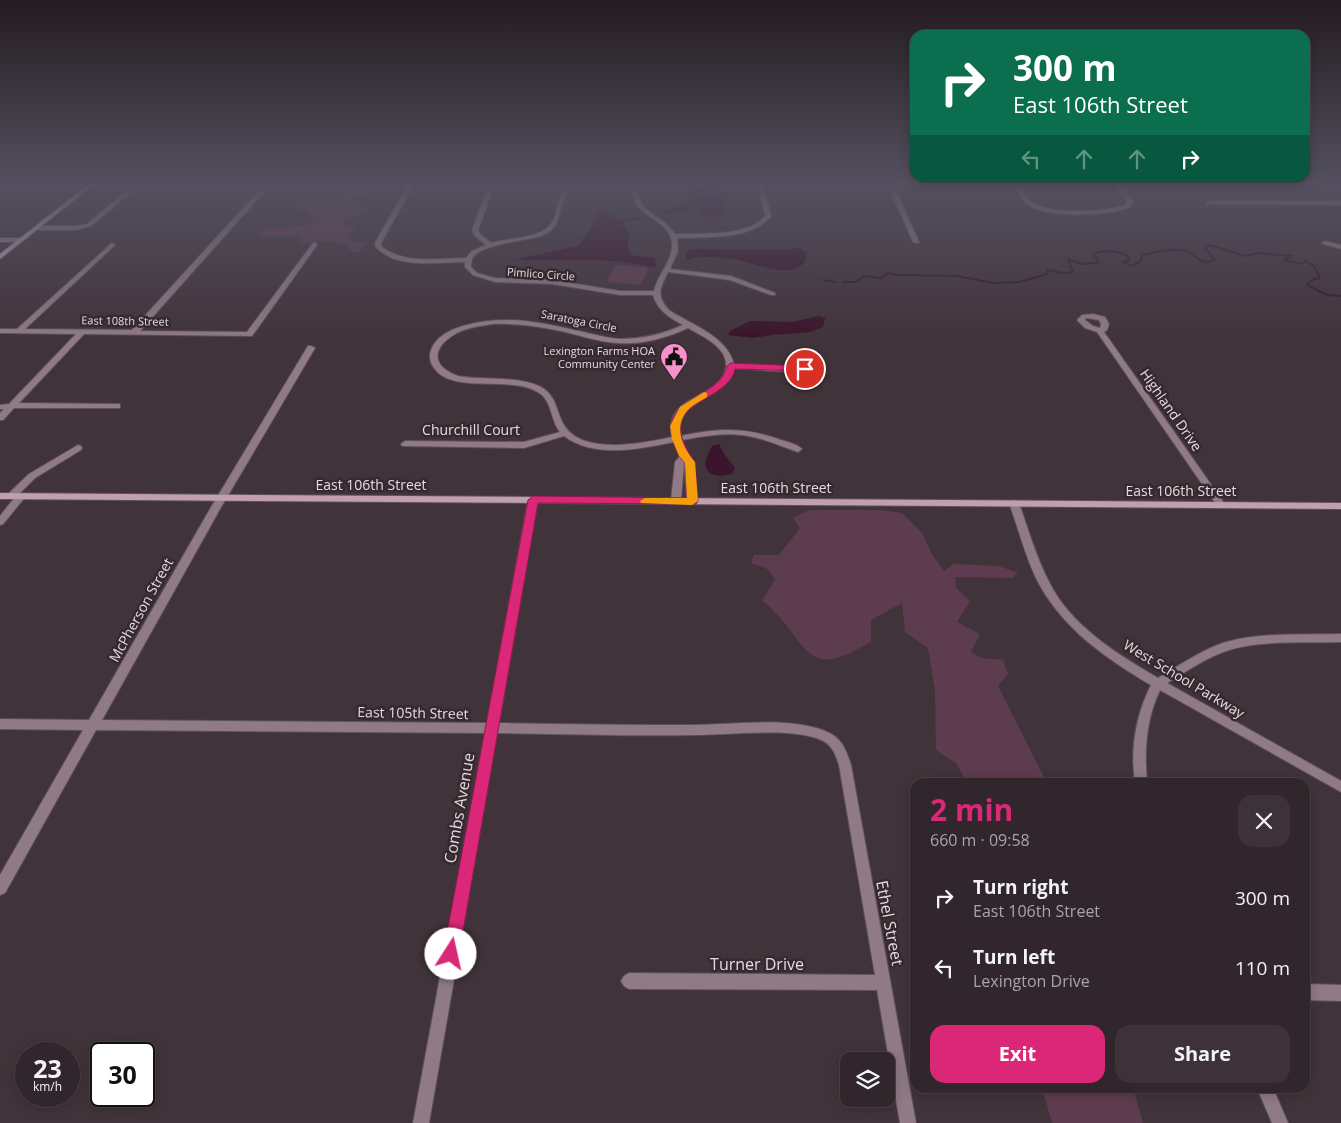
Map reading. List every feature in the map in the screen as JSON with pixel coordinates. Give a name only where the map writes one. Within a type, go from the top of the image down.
[{"type":"street","points":[[0,257],[28,235]]},
{"type":"street","points":[[136,332],[222,235]]},
{"type":"street","points":[[382,235],[378,246],[381,251],[391,257],[408,260],[467,260],[477,251],[490,245],[535,235]]},
{"type":"street","points":[[478,235],[490,245]]},
{"type":"street","points":[[681,235],[673,236],[674,253],[656,293],[660,305],[721,346],[728,354],[731,366],[730,373],[722,383],[688,404],[680,414],[675,426],[676,439],[684,456],[690,462],[692,501]]},
{"type":"street","points":[[913,235],[916,242]]},
{"type":"street","points":[[0,240],[21,240]]},
{"type":"street","points":[[1325,243],[1341,247]]},
{"type":"street","name":"East 108th Street","points":[[0,331],[249,334],[315,244]]},
{"type":"street","points":[[19,331],[112,245]]},
{"type":"street","name":"Pimlico Circle","points":[[467,260],[468,267],[472,272],[495,280],[552,282],[620,293],[656,293]]},
{"type":"street","points":[[666,270],[731,278],[773,294]]},
{"type":"street","name":"Saratoga Circle","points":[[565,432],[558,423],[551,400],[542,391],[524,384],[476,382],[450,376],[442,372],[434,361],[433,353],[436,347],[442,339],[453,332],[473,325],[491,323],[540,324],[612,340],[627,341],[652,338],[688,325]]},
{"type":"street","name":"Highland Drive","points":[[1099,330],[1220,505]]},
{"type":"street","points":[[0,418],[82,332]]},
{"type":"street","name":"McPherson Street","points":[[0,888],[311,348]]},
{"type":"street","points":[[731,366],[792,369],[818,366]]},
{"type":"street","points":[[0,407],[23,405],[117,406]]},
{"type":"street","points":[[565,432],[589,445],[612,448],[716,432],[740,432],[798,449]]},
{"type":"street","name":"Churchill Court","points":[[406,444],[524,444],[565,432]]},
{"type":"street","points":[[0,522],[16,496],[32,476],[78,448]]},
{"type":"street","points":[[676,501],[679,462],[684,456]]},
{"type":"street","name":"East 106th Street","points":[[0,496],[1341,506]]},
{"type":"street","name":"Combs Avenue","points":[[421,1123],[533,500]]},
{"type":"street","name":"West School Parkway","points":[[1014,504],[1044,583],[1055,600],[1090,637],[1138,672],[1341,787]]},
{"type":"street","points":[[1141,778],[1140,738],[1149,702],[1158,683],[1204,656],[1228,646],[1266,640],[1341,638]]},
{"type":"street","name":"East 105th Street","points":[[0,724],[491,729],[786,729],[811,731],[825,736]]},
{"type":"street","name":"Ethel Street","points":[[825,736],[835,742],[841,751],[845,765],[908,1123]]},
{"type":"street","name":"Turner Drive","points":[[629,981],[884,983]]},
{"type":"street","points":[[1310,992],[1341,993]]},
{"type":"street","points":[[1267,1093],[1280,1123]]},
{"type":"shaded area","points":[[348,235],[346,237],[354,242],[365,242],[360,252],[353,252],[348,247],[336,242],[302,244],[303,238],[299,236],[262,236]]},
{"type":"shaded area","points":[[586,235],[629,235],[630,255],[655,258],[656,266],[654,268],[603,260],[514,260],[578,246]]},
{"type":"shaded area","points":[[800,248],[807,253],[804,263],[797,268],[788,270],[776,270],[733,259],[704,257],[687,260],[686,257],[687,251],[695,249],[782,250]]},
{"type":"shaded area","points":[[616,265],[645,267],[648,269],[642,283],[638,285],[609,282],[607,281]]},
{"type":"shaded area","points":[[819,316],[825,318],[823,327],[810,332],[753,338],[728,335],[730,331],[750,321],[793,322]]},
{"type":"shaded area","points":[[719,444],[735,468],[732,474],[720,476],[711,474],[706,468],[708,453],[712,446]]},
{"type":"shaded area","points":[[809,510],[881,510],[902,513],[922,533],[932,554],[944,571],[954,564],[999,566],[1018,573],[1012,578],[955,577],[956,588],[970,601],[957,622],[980,634],[971,652],[981,658],[1003,660],[1008,674],[998,686],[1043,778],[965,778],[956,763],[936,750],[935,690],[928,648],[905,632],[902,603],[871,620],[871,642],[848,654],[830,659],[821,659],[808,652],[802,646],[781,618],[762,600],[775,579],[766,568],[751,563],[754,555],[779,555],[800,528],[793,518]]},
{"type":"shaded area","points":[[1043,1093],[1134,1093],[1143,1123],[1052,1123]]},
{"type":"waterway","points":[[843,282],[855,282],[865,276],[881,278],[888,273],[899,275],[957,276],[994,283],[1019,282],[1047,274],[1047,270],[1064,273],[1073,272],[1068,259],[1081,264],[1097,263],[1099,261],[1093,254],[1102,251],[1111,251],[1125,255],[1129,257],[1129,260],[1123,262],[1132,266],[1140,262],[1143,255],[1171,250],[1187,251],[1202,261],[1209,262],[1215,260],[1205,248],[1210,245],[1245,256],[1259,253],[1292,256],[1284,260],[1302,264],[1305,261],[1314,266],[1320,278],[1313,279],[1307,285],[1327,295],[1341,296]]},
{"type":"waterway","points":[[823,280],[836,282]]},
{"type":"slow traffic","points":[[645,501],[692,501],[690,462],[684,456],[676,439],[675,426],[676,420],[688,404],[704,395]]},
{"type":"place","name":"Lexington Farms HOA Community Center","points":[[674,381]]},
{"type":"route","points":[[451,954],[533,500],[692,501],[690,462],[684,456],[676,439],[675,431],[676,420],[688,404],[722,383],[730,373],[731,366],[805,369]]}]
